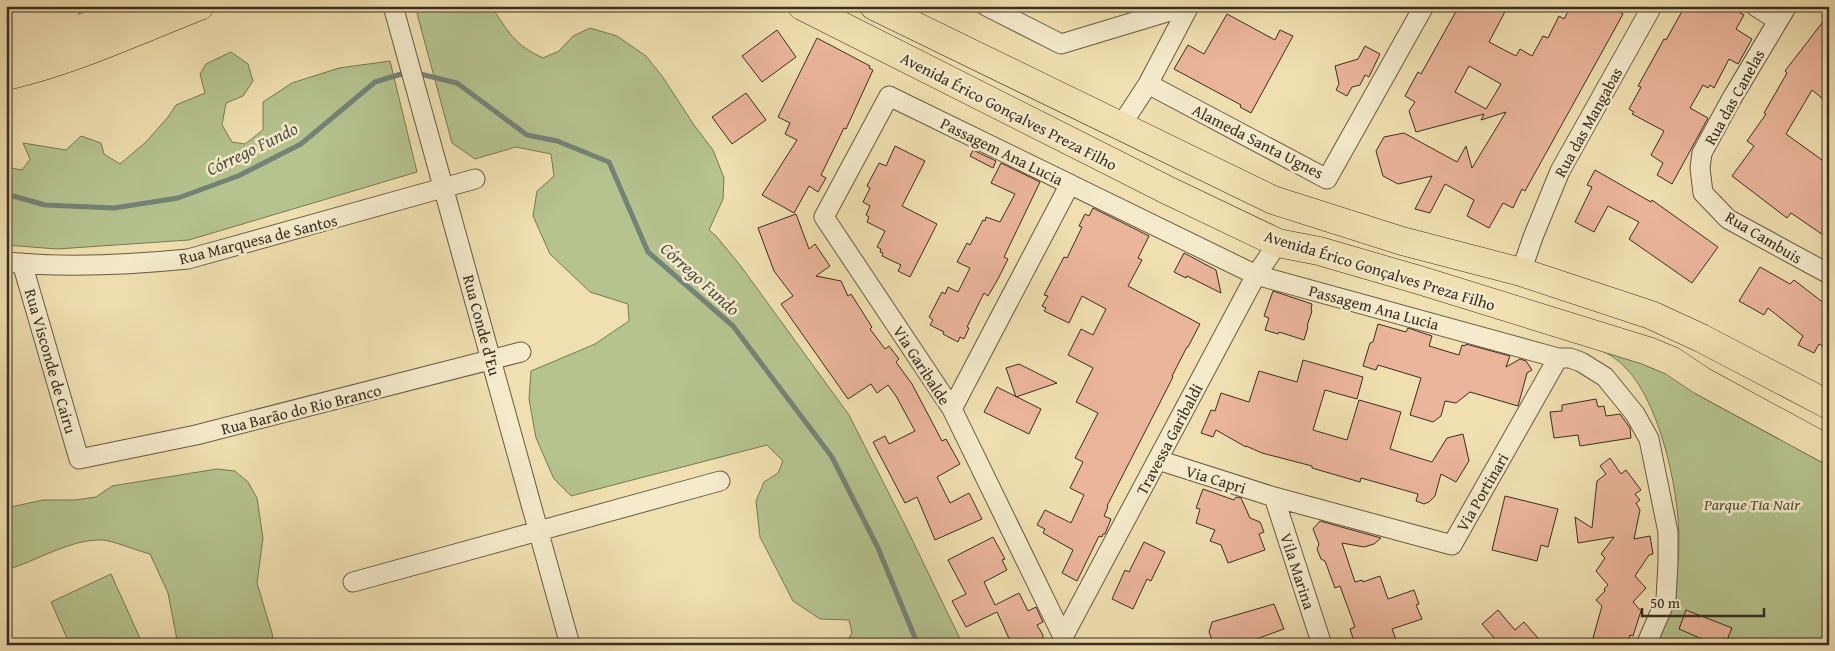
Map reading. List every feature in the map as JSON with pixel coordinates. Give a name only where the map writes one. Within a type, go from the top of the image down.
[{"type":"main road","points":[[6,58],[35,22],[67,6]]},
{"type":"main road","points":[[6,28],[142,6]]},
{"type":"main road","points":[[6,76],[26,72],[78,54],[200,6]]},
{"type":"main road","name":"Avenida Érico Gonçalves Preza Filho","points":[[802,6],[1160,187],[1278,243],[1319,251],[1648,351],[1672,362],[1702,381],[1829,450]]},
{"type":"main road","name":"Avenida Érico Gonçalves Preza Filho","points":[[874,6],[1273,200],[1402,241],[1521,272],[1651,315],[1779,378],[1829,406]]},
{"type":"main road","points":[[6,13],[35,22]]},
{"type":"main road","points":[[1389,272],[1402,241]]},
{"type":"main road","points":[[1672,362],[1683,351],[1693,349],[1705,351],[1739,366],[1779,378]]},
{"type":"street","name":"Rua Conde d'Eu","points":[[393,6],[570,645]]},
{"type":"street","points":[[986,6],[1061,44],[1188,6]]},
{"type":"street","points":[[1120,127],[1148,84],[1188,6]]},
{"type":"street","name":"Alameda Santa Ugnes","points":[[1148,84],[1327,179],[1424,6]]},
{"type":"street","points":[[1755,6],[1782,13]]},
{"type":"street","name":"Rua das Mangabas","points":[[1521,272],[1560,171],[1650,10]]},
{"type":"street","name":"Rua das Canelas","points":[[1703,193],[1700,168],[1702,153],[1782,13]]},
{"type":"street","name":"Passagem Ana Lucia","points":[[889,96],[1256,275],[1558,358],[1570,358],[1581,362],[1605,377],[1634,414],[1649,439],[1668,532],[1666,599],[1646,645]]},
{"type":"street","name":"Via Garibalde","points":[[889,96],[824,217],[952,410],[1065,641]]},
{"type":"street","name":"Rua Marquesa de Santos","points":[[14,262],[142,263],[188,259],[475,180]]},
{"type":"street","points":[[952,410],[1070,184]]},
{"type":"street","name":"Rua Cambuis","points":[[1703,193],[1728,218],[1829,274]]},
{"type":"street","name":"Travessa Garibaldi","points":[[1065,641],[1256,275],[1278,243]]},
{"type":"street","name":"Rua Visconde de Cairu","points":[[14,262],[79,459]]},
{"type":"street","name":"Rua Barão do Rio Branco","points":[[79,459],[196,435],[521,352]]},
{"type":"street","name":"Via Portinari","points":[[1274,497],[1452,545],[1558,358]]},
{"type":"street","name":"Via Capri","points":[[1158,460],[1274,497]]},
{"type":"street","points":[[353,582],[720,481]]},
{"type":"street","name":"Vila Marina","points":[[1274,497],[1322,645]]},
{"type":"green space","points":[[415,6],[497,6],[495,12],[515,39],[526,49],[543,58],[559,51],[573,36],[590,28],[617,36],[646,56],[713,150],[724,178],[723,199],[709,230],[740,265],[849,415],[963,645],[845,645],[852,633],[849,620],[820,619],[793,601],[760,537],[756,501],[764,482],[778,473],[783,461],[767,445],[571,496],[554,479],[536,438],[529,399],[531,371],[595,344],[629,321],[628,304],[590,292],[550,254],[533,216],[537,191],[554,176],[551,154],[516,147],[475,159],[452,143]]},
{"type":"green space","points":[[231,52],[248,64],[253,81],[243,96],[226,103],[222,125],[232,142],[245,144],[263,130],[263,102],[292,83],[339,68],[390,61],[417,172],[189,240],[57,249],[6,245],[6,167],[22,170],[30,159],[23,143],[66,150],[81,136],[101,143],[104,154],[120,164],[146,142],[176,105],[205,93],[200,74],[206,64]]},
{"type":"green space","name":"Parque Tia Nair","points":[[1596,348],[1630,352],[1829,458],[1829,645],[1651,645],[1670,598],[1677,569],[1679,547],[1675,492],[1661,434],[1651,408],[1639,385],[1622,364]]},
{"type":"green space","points":[[217,469],[235,471],[248,482],[257,498],[263,538],[257,583],[274,645],[178,645],[168,593],[150,554],[112,542],[102,540],[78,543],[6,570],[6,508],[43,500],[75,500],[96,497],[112,486]]},
{"type":"green space","points":[[111,574],[143,645],[70,645],[51,602]]},
{"type":"building","points":[[1459,6],[1508,6],[1489,42],[1516,56],[1520,49],[1532,56],[1543,36],[1548,38],[1559,16],[1564,19],[1571,6],[1602,6],[1609,10],[1611,7],[1623,14],[1525,191],[1522,189],[1513,208],[1503,203],[1489,228],[1467,216],[1474,200],[1445,184],[1430,213],[1415,209],[1432,176],[1398,184],[1383,176],[1376,151],[1384,137],[1404,133],[1457,162],[1466,146],[1472,168],[1506,112],[1481,120],[1484,114],[1416,132],[1409,111],[1415,102],[1405,96],[1418,72],[1421,74]],"holes":[[[1469,66],[1501,84],[1486,109],[1455,92]]]},
{"type":"building","points":[[1685,6],[1728,6],[1744,15],[1736,29],[1752,39],[1738,64],[1729,59],[1714,88],[1710,85],[1708,88],[1703,85],[1690,108],[1708,118],[1672,184],[1657,175],[1663,163],[1651,155],[1664,131],[1632,114],[1634,112],[1629,109],[1641,87],[1638,86]]},
{"type":"building","points":[[1227,14],[1275,40],[1280,30],[1293,36],[1251,113],[1240,107],[1241,105],[1174,69],[1188,45],[1204,54]]},
{"type":"building","points":[[1829,14],[1829,91],[1823,99],[1812,90],[1786,134],[1829,165],[1829,239],[1791,213],[1787,218],[1732,176],[1754,146],[1747,141],[1766,114],[1764,113],[1787,73],[1785,71]]},
{"type":"building","points":[[777,30],[796,57],[762,82],[742,56]]},
{"type":"building","points":[[817,38],[870,66],[869,68],[873,70],[846,129],[844,128],[821,175],[826,178],[818,192],[809,186],[794,213],[762,195],[797,140],[785,134],[790,123],[778,117]]},
{"type":"building","points":[[1365,46],[1380,54],[1369,77],[1365,75],[1360,85],[1352,87],[1347,96],[1336,90],[1339,84],[1335,66],[1358,59]]},
{"type":"building","points":[[746,93],[766,120],[732,144],[712,117]]},
{"type":"building","points":[[895,146],[925,161],[902,206],[937,224],[910,277],[898,271],[901,265],[882,256],[881,249],[877,247],[885,231],[867,222],[869,217],[866,215],[870,206],[863,202],[870,188],[867,186],[879,163],[886,166]]},
{"type":"building","points":[[973,150],[996,161],[993,168],[970,156]]},
{"type":"building","points":[[1001,163],[1040,182],[1004,257],[1008,259],[998,279],[988,296],[984,293],[967,327],[969,328],[964,339],[960,337],[958,342],[930,325],[933,320],[929,317],[942,292],[945,294],[948,287],[958,292],[970,268],[957,262],[967,243],[970,245],[983,220],[985,221],[986,217],[1000,222],[1015,194],[991,183]]},
{"type":"building","points":[[1595,170],[1651,202],[1652,200],[1718,247],[1692,283],[1629,239],[1639,222],[1608,206],[1594,232],[1575,222],[1592,187],[1587,185]]},
{"type":"building","points":[[1093,208],[1149,236],[1138,258],[1142,260],[1128,286],[1200,324],[1107,506],[1104,516],[1111,519],[1105,534],[1102,537],[1099,536],[1077,581],[1062,573],[1073,550],[1043,533],[1045,529],[1037,525],[1045,510],[1071,523],[1084,495],[1070,488],[1083,462],[1075,458],[1098,413],[1076,402],[1093,368],[1068,355],[1081,329],[1093,335],[1106,309],[1082,296],[1069,323],[1044,311],[1046,308],[1042,306],[1048,296],[1044,295],[1064,257],[1067,258],[1082,227],[1079,226],[1085,214],[1089,216]]},
{"type":"building","points":[[796,214],[809,249],[815,244],[830,266],[816,276],[841,281],[848,296],[851,294],[872,327],[870,329],[885,349],[889,346],[899,359],[896,362],[912,384],[942,441],[946,439],[960,464],[937,477],[950,503],[969,493],[982,519],[935,540],[917,497],[905,503],[873,442],[885,436],[889,444],[915,431],[896,396],[888,385],[877,393],[871,384],[848,399],[781,304],[793,296],[774,271],[758,228]]},
{"type":"building","points":[[1184,253],[1216,270],[1221,293],[1187,276],[1186,278],[1174,272]]},
{"type":"building","points":[[1760,267],[1790,284],[1794,280],[1829,307],[1829,350],[1819,344],[1814,353],[1798,345],[1803,336],[1768,308],[1764,315],[1739,301]]},
{"type":"building","points":[[1273,291],[1312,304],[1312,311],[1304,340],[1279,332],[1278,334],[1265,330],[1269,318],[1264,316]]},
{"type":"building","points":[[1378,324],[1406,332],[1408,328],[1432,336],[1429,346],[1459,355],[1462,345],[1465,346],[1466,344],[1510,356],[1506,367],[1520,359],[1526,361],[1532,370],[1527,373],[1518,406],[1470,392],[1456,403],[1445,401],[1441,416],[1433,422],[1410,415],[1421,378],[1378,365],[1376,370],[1363,366]]},
{"type":"building","points":[[1303,360],[1363,377],[1357,399],[1325,390],[1313,430],[1347,440],[1359,400],[1401,412],[1390,449],[1432,462],[1447,438],[1463,434],[1469,461],[1456,482],[1441,474],[1435,496],[1424,504],[1416,501],[1418,494],[1361,478],[1360,482],[1312,468],[1312,466],[1262,453],[1246,447],[1216,430],[1213,437],[1201,433],[1211,410],[1215,411],[1221,393],[1249,402],[1259,371],[1297,382]]},
{"type":"building","points":[[1019,364],[1057,383],[1016,397],[1006,368]]},
{"type":"building","points":[[997,387],[1041,409],[1029,434],[984,412]]},
{"type":"building","points":[[1596,399],[1598,407],[1604,406],[1606,416],[1620,414],[1630,428],[1631,438],[1580,446],[1578,435],[1554,438],[1550,412],[1562,411],[1562,405]]},
{"type":"building","points":[[1610,458],[1621,474],[1626,470],[1641,490],[1635,494],[1640,500],[1636,503],[1640,510],[1634,539],[1650,536],[1653,554],[1649,555],[1635,576],[1646,588],[1633,602],[1641,611],[1633,636],[1630,635],[1627,645],[1591,645],[1602,606],[1596,600],[1608,585],[1596,571],[1605,558],[1601,554],[1614,537],[1578,543],[1575,517],[1592,528],[1597,481],[1606,474],[1600,466]]},
{"type":"building","points":[[1203,489],[1234,500],[1236,497],[1241,498],[1250,518],[1260,522],[1264,532],[1259,534],[1265,550],[1228,563],[1221,545],[1210,541],[1215,530],[1196,523],[1200,509],[1196,508]]},
{"type":"building","points":[[1505,496],[1558,509],[1548,547],[1541,545],[1537,561],[1492,550]]},
{"type":"building","points":[[1320,521],[1381,538],[1374,544],[1364,547],[1342,543],[1355,582],[1362,580],[1363,582],[1380,576],[1388,599],[1414,590],[1419,604],[1416,605],[1422,619],[1392,629],[1398,645],[1355,645],[1350,629],[1355,627],[1340,586],[1335,588],[1325,561],[1321,559],[1317,549],[1319,544],[1313,529]]},
{"type":"building","points":[[993,537],[1005,559],[1002,560],[1007,570],[984,582],[995,605],[1019,593],[1028,611],[1036,607],[1043,622],[1037,625],[1043,635],[1042,645],[1012,645],[997,612],[966,627],[952,601],[966,594],[948,560]]},
{"type":"building","points":[[1144,542],[1165,552],[1151,581],[1147,579],[1133,609],[1112,599],[1125,570],[1129,572]]},
{"type":"building","points":[[1274,604],[1284,629],[1248,642],[1247,639],[1233,645],[1214,645],[1209,632],[1212,622]]},
{"type":"building","points":[[1498,610],[1515,630],[1524,622],[1544,645],[1500,645],[1482,624]]},
{"type":"building","points":[[1686,610],[1732,628],[1725,645],[1709,642],[1679,629]]},
{"type":"waterway","name":"Córrego Fundo","points":[[6,194],[45,205],[114,208],[178,198],[238,176],[301,144],[375,82],[408,72]]},
{"type":"waterway","name":"Córrego Fundo","points":[[416,73],[457,83],[527,135],[557,141],[609,162],[648,252],[733,326],[832,457],[878,548],[918,645]]}]
